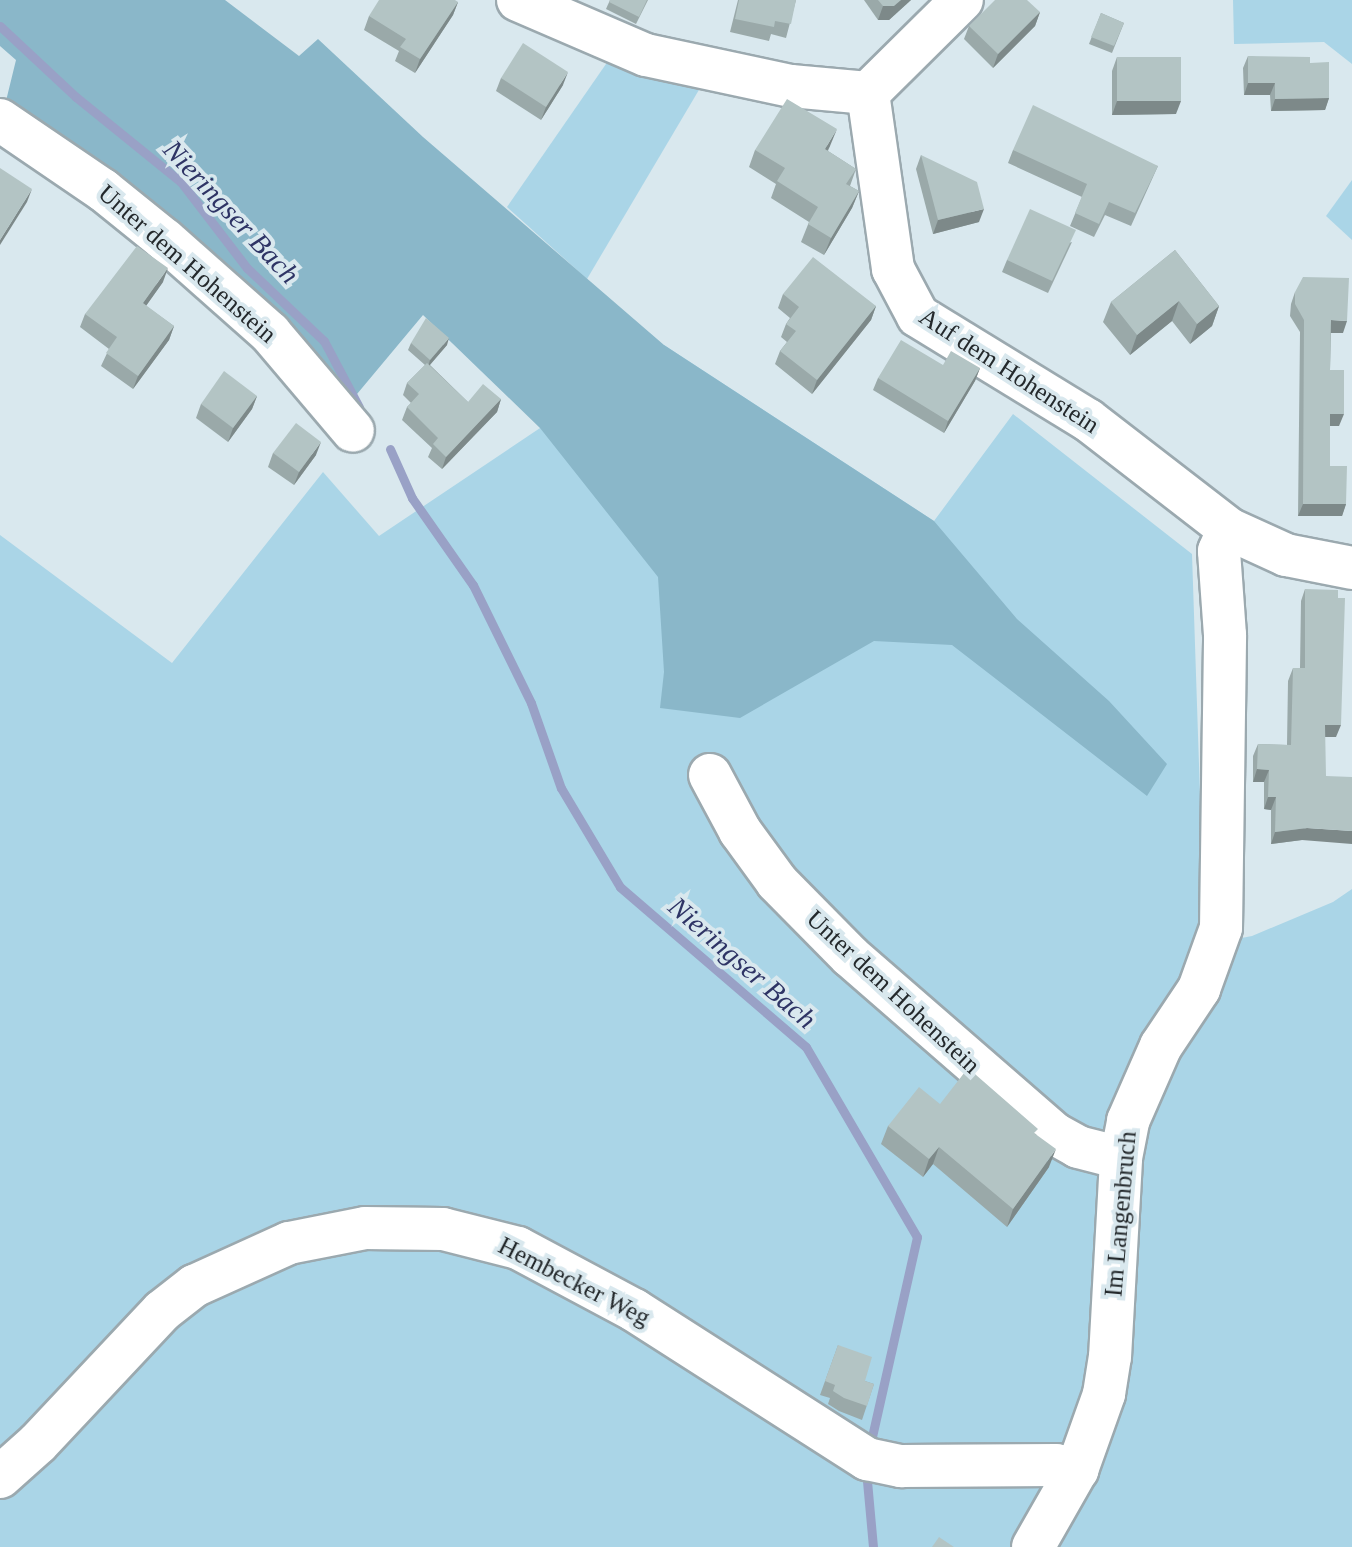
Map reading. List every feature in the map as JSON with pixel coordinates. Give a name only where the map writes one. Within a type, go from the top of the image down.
[{"type":"street","points":[[518,0],[646,56],[791,86],[868,92],[962,0]]},
{"type":"street","name":"Auf dem Hohenstein","points":[[868,92],[893,269],[918,316],[1088,420],[1229,529],[1286,555],[1352,568]]},
{"type":"street","name":"Unter dem Hohenstein","points":[[0,120],[103,190],[270,333],[352,432]]},
{"type":"street","name":"Im Langenbruch","points":[[1033,1547],[1078,1470],[1094,1428],[1110,1357],[1121,1158],[1142,1082],[1199,989],[1221,928],[1225,634],[1220,551],[1229,529]]},
{"type":"street","name":"Unter dem Hohenstein","points":[[710,776],[740,831],[776,882],[850,956],[1055,1134],[1078,1146],[1121,1158]]},
{"type":"street","name":"Hembecker Weg","points":[[0,1477],[38,1443],[162,1311],[194,1286],[289,1243],[365,1228],[443,1229],[518,1248],[634,1310],[869,1459],[1056,1464],[1078,1470]]},
{"type":"shaded area","points":[[0,0],[225,0],[299,56],[318,39],[423,137],[664,345],[934,521],[1017,619],[1109,701],[1167,764],[1147,796],[952,645],[874,641],[740,718],[660,708],[664,672],[658,577],[540,428],[423,315],[347,406],[5,105],[16,60],[0,46]]},
{"type":"shaded area","points":[[1233,0],[1352,0],[1352,64],[1324,42],[1234,44]]},
{"type":"shaded area","points":[[615,51],[706,78],[587,279],[507,207]]},
{"type":"shaded area","points":[[1352,180],[1352,240],[1326,216]]},
{"type":"shaded area","points":[[664,345],[934,521],[1013,414],[1192,554],[1205,945],[1252,936],[1333,902],[1352,889],[1352,1547],[0,1547],[0,535],[172,663],[323,472],[379,536]]},
{"type":"building","points":[[379,0],[458,2],[420,59],[400,47],[406,39],[369,16]]},
{"type":"building","points":[[610,0],[647,0],[639,17]]},
{"type":"building","points":[[739,0],[796,0],[791,24],[775,21],[774,27],[735,19]]},
{"type":"building","points":[[878,0],[901,0],[894,6],[883,6]]},
{"type":"building","points":[[995,0],[1027,0],[1040,12],[998,54],[969,26]]},
{"type":"building","points":[[1101,13],[1124,23],[1114,46],[1091,37]]},
{"type":"building","points":[[523,43],[568,72],[546,107],[501,78]]},
{"type":"building","points":[[1248,56],[1310,57],[1310,63],[1329,62],[1329,98],[1275,99],[1275,83],[1248,83]]},
{"type":"building","points":[[1117,57],[1181,57],[1181,101],[1117,101]]},
{"type":"building","points":[[787,99],[837,129],[825,149],[856,169],[846,184],[859,191],[831,238],[808,224],[818,207],[777,181],[785,168],[755,150]]},
{"type":"building","points":[[1033,105],[1158,166],[1135,213],[1109,202],[1099,224],[1075,213],[1087,184],[1013,150]]},
{"type":"building","points":[[921,155],[977,182],[984,209],[938,220]]},
{"type":"building","points":[[0,168],[32,189],[0,240]]},
{"type":"building","points":[[1030,209],[1076,230],[1052,281],[1007,260]]},
{"type":"building","points":[[137,246],[168,268],[143,303],[174,326],[138,376],[106,353],[117,337],[85,314]]},
{"type":"building","points":[[1175,250],[1219,306],[1197,324],[1179,301],[1137,335],[1111,302]]},
{"type":"building","points":[[813,257],[876,306],[817,380],[780,351],[796,331],[786,324],[799,307],[783,294]]},
{"type":"building","points":[[1303,277],[1349,278],[1347,321],[1331,320],[1330,370],[1344,370],[1344,414],[1330,414],[1330,466],[1347,466],[1346,504],[1303,504],[1304,320],[1295,304],[1295,292]]},
{"type":"building","points":[[426,318],[449,338],[430,360],[411,343]]},
{"type":"building","points":[[901,340],[943,365],[951,351],[980,368],[948,421],[878,378]]},
{"type":"building","points":[[427,363],[468,402],[483,384],[501,399],[446,457],[433,444],[438,438],[407,407],[419,394],[407,383]]},
{"type":"building","points":[[224,371],[257,396],[233,428],[201,404]]},
{"type":"building","points":[[296,423],[321,442],[299,472],[273,453]]},
{"type":"building","points":[[1305,589],[1338,590],[1338,598],[1345,598],[1341,725],[1325,725],[1326,776],[1352,777],[1352,831],[1307,828],[1275,832],[1276,797],[1268,797],[1269,770],[1257,769],[1258,744],[1291,745],[1293,668],[1305,668]]},
{"type":"building","points":[[968,1068],[1038,1129],[1034,1133],[1056,1149],[1013,1209],[939,1147],[929,1159],[888,1126],[919,1087],[940,1104]]},
{"type":"building","points":[[838,1345],[872,1357],[865,1381],[874,1384],[867,1406],[844,1398],[833,1391],[835,1385],[825,1381]]},
{"type":"building","points":[[939,1537],[954,1547],[932,1547]]},
{"type":"waterway","name":"Nieringser Bach","points":[[0,26],[76,97],[181,182],[247,268],[324,341],[359,407]]},
{"type":"waterway","name":"Nieringser Bach","points":[[390,449],[412,498],[473,585],[531,703],[561,788],[620,887],[806,1047],[917,1237],[870,1445]]},
{"type":"waterway","name":"Nieringser Bach","points":[[866,1470],[873,1547]]}]
